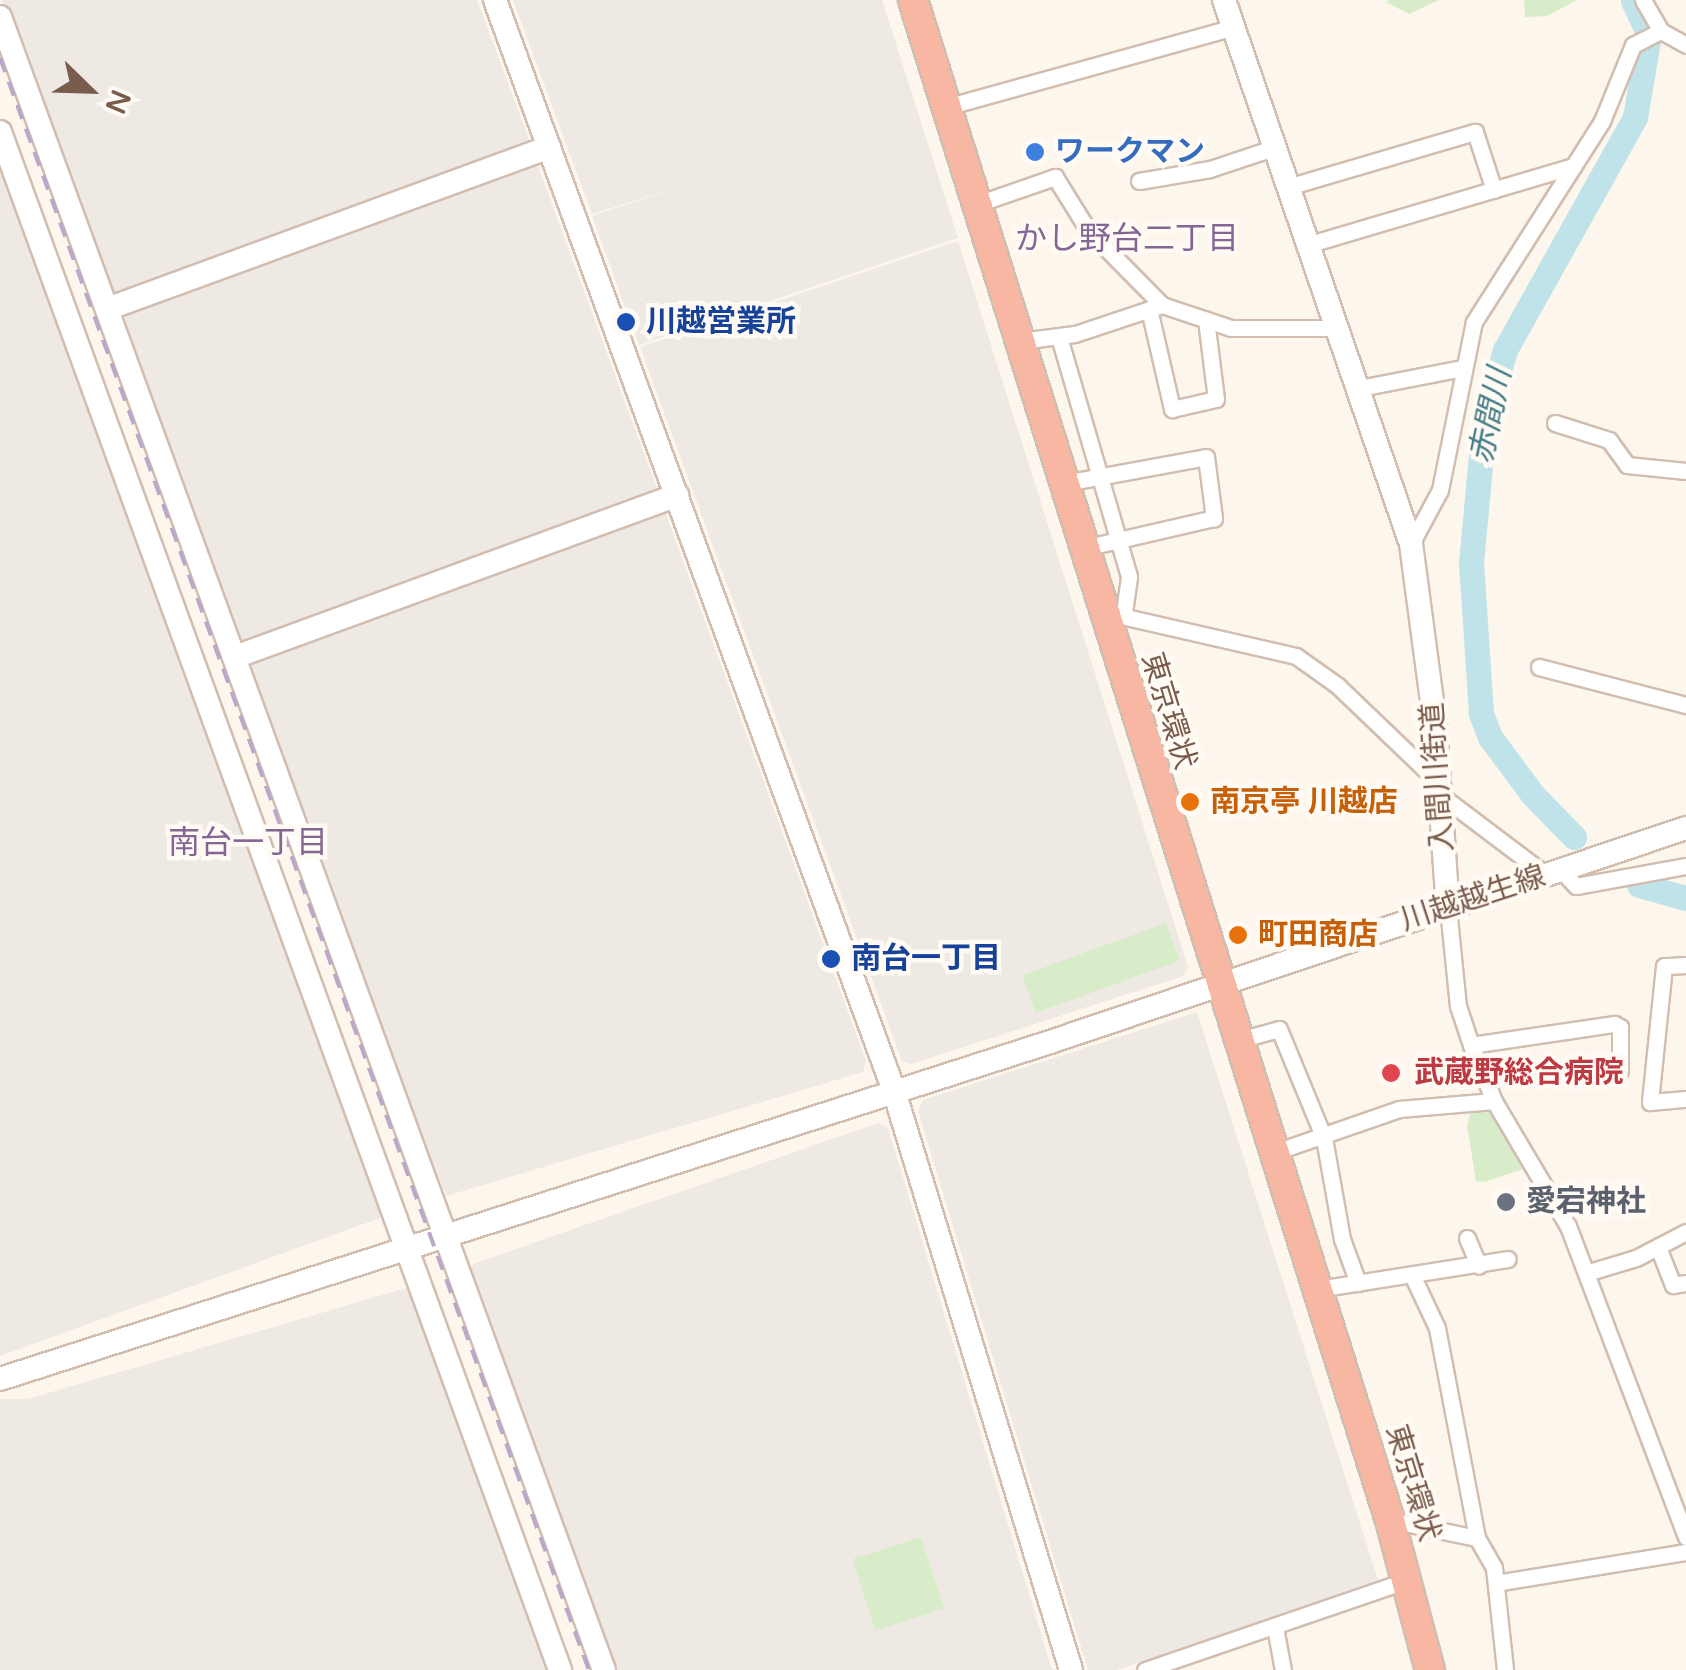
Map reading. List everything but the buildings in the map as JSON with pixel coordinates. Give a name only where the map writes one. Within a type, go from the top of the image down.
[{"type":"highway","name":"東京環状","points":[[898,0],[1212,985],[1393,1585],[1413,1670]]},
{"type":"highway","name":"東京環状","points":[[913,0],[1084,548],[1114,613],[1212,985],[1239,1040],[1275,1152],[1390,1520],[1430,1670]]},
{"type":"street","points":[[495,0],[894,1091],[1071,1670]]},
{"type":"street","name":"入間川街道","points":[[1224,0],[1411,544],[1439,788],[1458,1006],[1494,1101],[1542,1177],[1586,1273],[1686,1537]]},
{"type":"street","points":[[1643,0],[1652,36]]},
{"type":"street","points":[[0,18],[604,1670]]},
{"type":"street","points":[[946,107],[1234,27]]},
{"type":"street","points":[[1652,36],[1686,45]]},
{"type":"street","points":[[1411,544],[1440,490],[1462,368],[1483,303],[1574,166],[1615,96],[1626,58],[1652,36]]},
{"type":"street","points":[[0,132],[560,1670]]},
{"type":"street","points":[[1291,186],[1475,132],[1494,190]]},
{"type":"street","points":[[107,309],[550,147]]},
{"type":"street","points":[[1140,181],[1210,169],[1276,147]]},
{"type":"street","points":[[1310,244],[1574,166]]},
{"type":"street","points":[[977,204],[1055,177],[1088,230],[1155,307],[1172,408],[1216,399],[1206,320]]},
{"type":"street","points":[[1020,341],[1059,337],[1155,307],[1231,328],[1338,328]]},
{"type":"street","points":[[1059,337],[1129,577],[1114,613],[1296,656],[1338,686],[1439,788],[1576,886],[1686,866]]},
{"type":"street","points":[[1360,388],[1462,368]]},
{"type":"street","points":[[1555,423],[1610,440],[1626,464],[1686,471]]},
{"type":"street","points":[[1066,484],[1206,457],[1214,518],[1084,548]]},
{"type":"street","points":[[235,657],[677,496]]},
{"type":"street","points":[[1539,667],[1686,705]]},
{"type":"street","name":"川越越生線","points":[[0,1379],[894,1091],[1686,828]]},
{"type":"street","points":[[1686,965],[1664,966],[1650,1102],[1686,1099]]},
{"type":"street","points":[[1471,1045],[1614,1024],[1620,1027],[1620,1071]]},
{"type":"street","points":[[1239,1040],[1279,1029],[1324,1138],[1342,1240],[1358,1283]]},
{"type":"street","points":[[1275,1152],[1399,1110],[1494,1101]]},
{"type":"street","points":[[1586,1273],[1658,1247],[1686,1232]]},
{"type":"street","points":[[1468,1238],[1479,1266]]},
{"type":"street","points":[[1658,1247],[1672,1285],[1686,1283]]},
{"type":"street","points":[[1318,1289],[1508,1259]]},
{"type":"street","points":[[1413,1277],[1437,1328],[1477,1538],[1496,1583],[1505,1670]]},
{"type":"street","points":[[1390,1520],[1477,1538]]},
{"type":"street","points":[[1496,1583],[1686,1552]]},
{"type":"street","points":[[1145,1670],[1393,1585]]},
{"type":"street","points":[[1276,1627],[1283,1670]]},
{"type":"shaded area","points":[[2,0],[477,0],[531,145],[117,298],[110,295]]},
{"type":"shaded area","points":[[513,0],[882,0],[958,238],[639,345],[592,216],[682,186],[592,214]]},
{"type":"shaded area","points":[[0,160],[384,1211],[380,1218],[0,1356]]},
{"type":"shaded area","points":[[536,161],[659,494],[243,644],[235,641],[121,314]]},
{"type":"shaded area","points":[[958,241],[1188,967],[1183,976],[911,1064],[902,1061],[640,347]]},
{"type":"shaded area","points":[[664,509],[866,1061],[863,1072],[446,1196],[246,669],[250,660]]},
{"type":"shaded area","points":[[1197,1012],[1378,1580],[1117,1670],[1088,1670],[918,1111],[923,1100]]},
{"type":"shaded area","points":[[878,1123],[888,1128],[1052,1670],[614,1670],[469,1275],[473,1264]]},
{"type":"shaded area","points":[[406,1288],[413,1290],[552,1670],[0,1670],[0,1399],[28,1399]]},
{"type":"green space","points":[[1389,0],[1439,0],[1409,14],[1386,2]]},
{"type":"green space","points":[[1524,0],[1577,0],[1547,16],[1525,17]]},
{"type":"green space","points":[[1166,923],[1180,961],[1036,1013],[1022,975]]},
{"type":"green space","points":[[1490,1106],[1527,1168],[1476,1181],[1467,1125],[1472,1108]]},
{"type":"green space","points":[[921,1537],[944,1608],[876,1631],[853,1559]]},
{"type":"waterway","name":"赤間川","points":[[1574,837],[1533,795],[1490,737],[1481,713],[1471,563],[1484,423],[1505,350],[1635,117],[1649,35],[1633,0]]},
{"type":"waterway","name":"赤間川","points":[[1639,885],[1686,898]]},
{"type":"railway","points":[[0,58],[589,1670]]},
{"type":"place","name":"ワークマン","points":[[1035,152]]},
{"type":"place","name":"川越営業所","points":[[626,322]]},
{"type":"place","name":"南京亭 川越店","points":[[1190,802]]},
{"type":"place","name":"町田商店","points":[[1238,935]]},
{"type":"place","name":"南台一丁目","points":[[831,959]]},
{"type":"place","name":"武蔵野総合病院","points":[[1391,1073]]},
{"type":"place","name":"愛宕神社","points":[[1506,1202]]},
{"type":"district","name":"かし野台二丁目","points":[[1127,239]]},
{"type":"district","name":"南台一丁目","points":[[248,843]]}]
